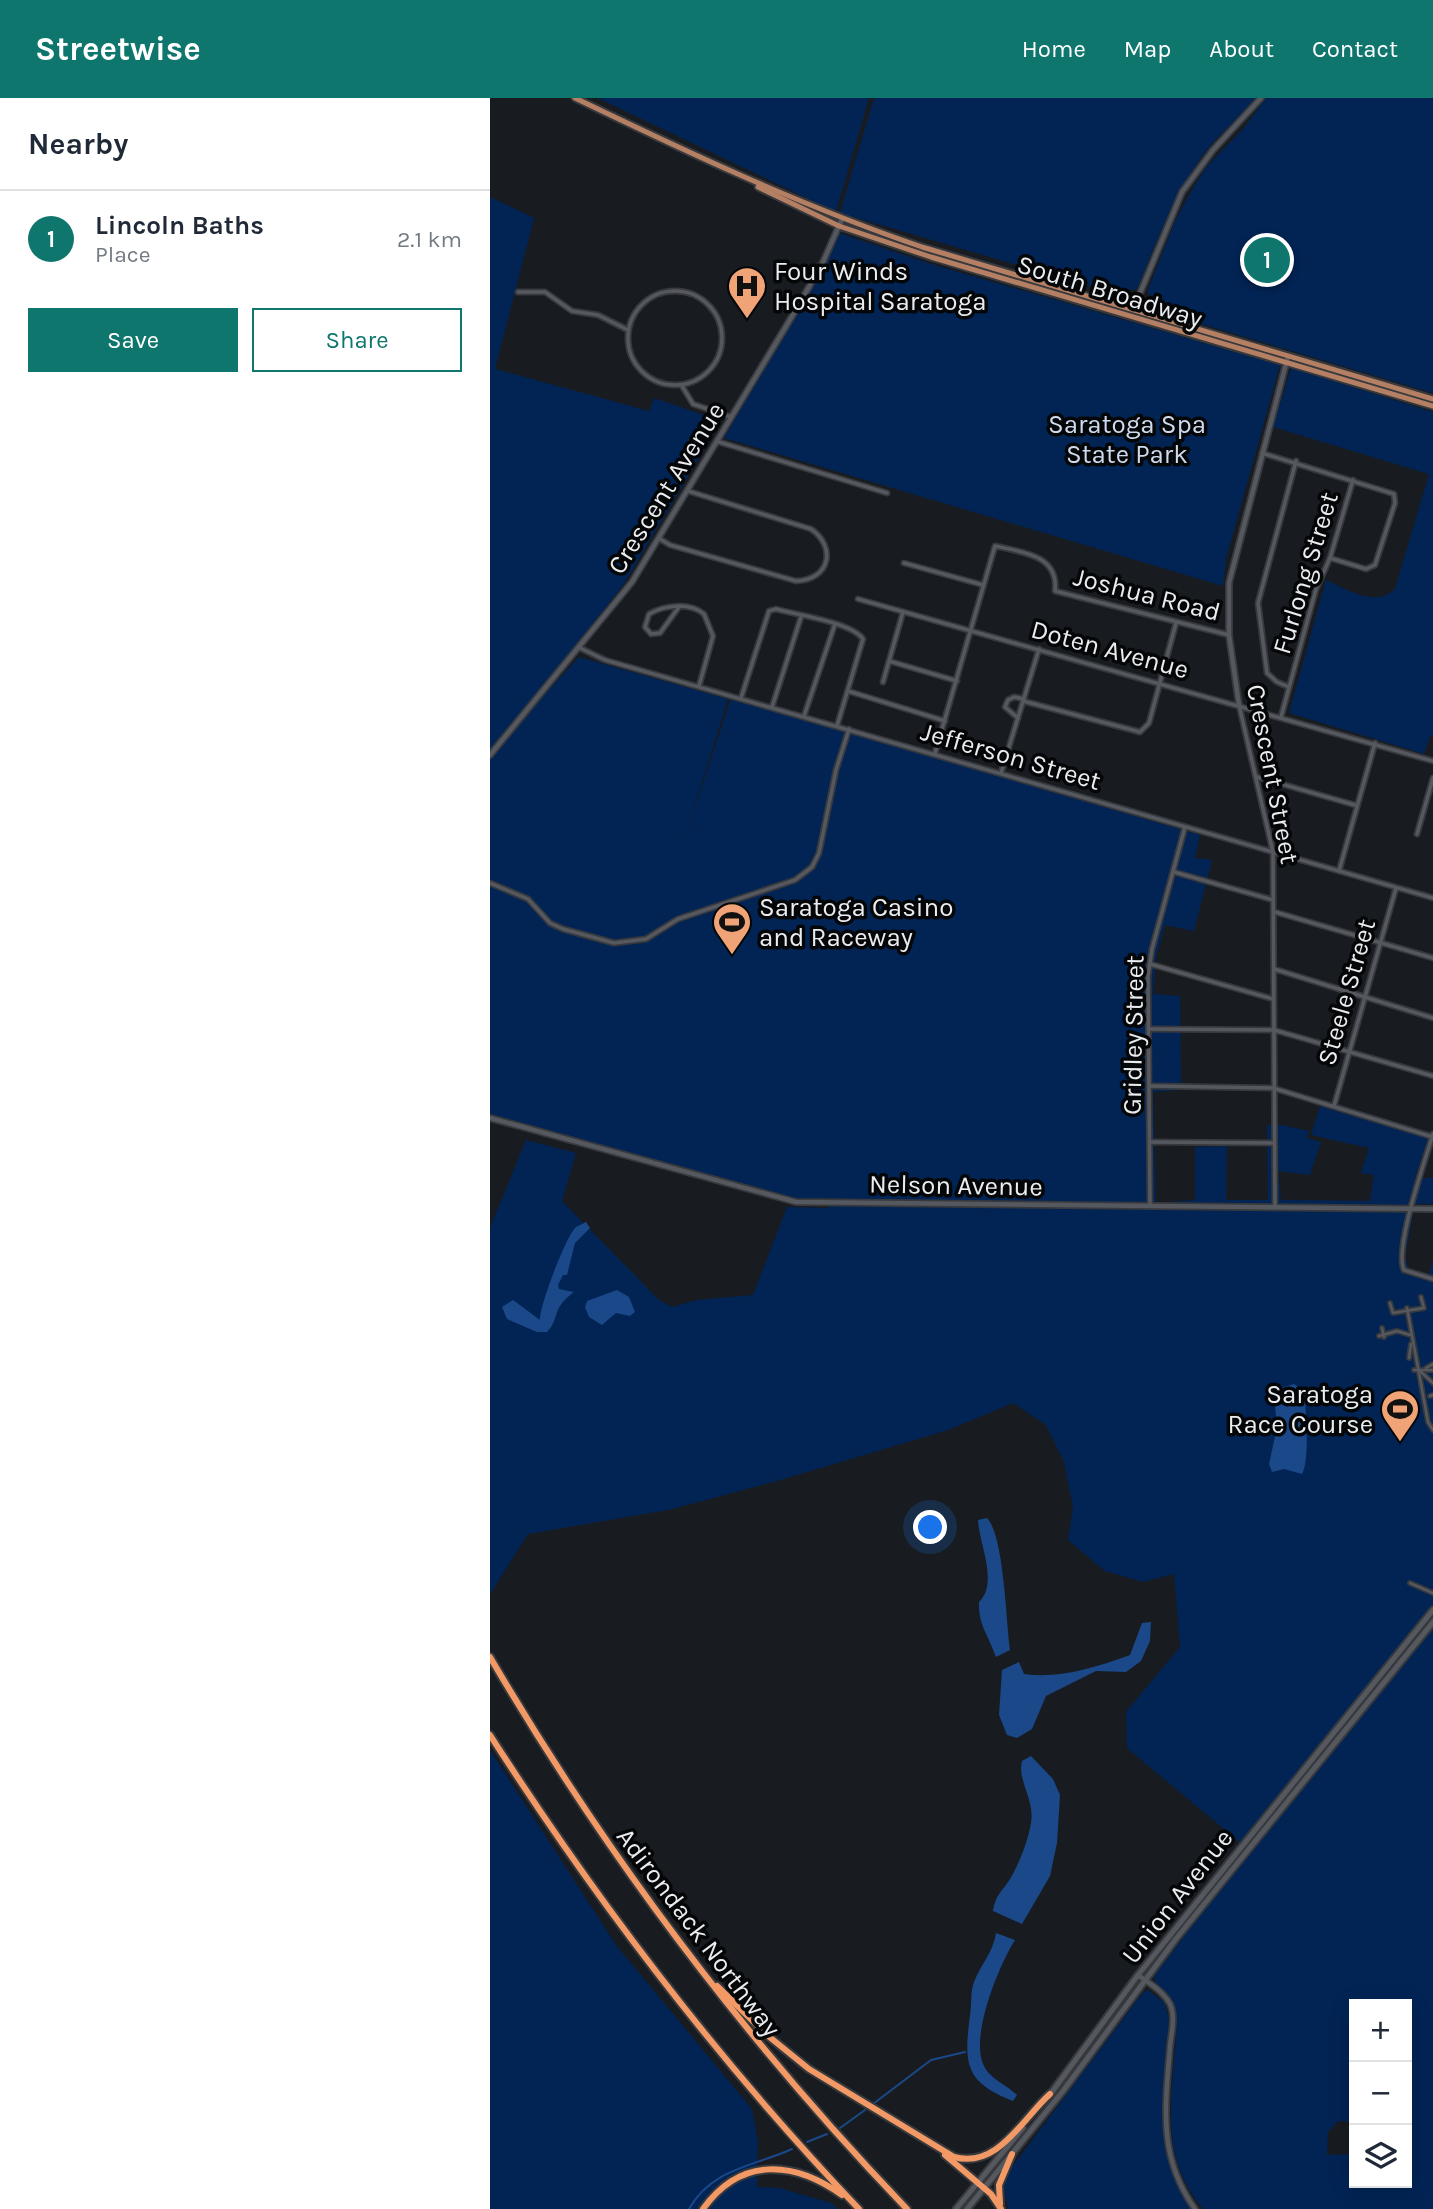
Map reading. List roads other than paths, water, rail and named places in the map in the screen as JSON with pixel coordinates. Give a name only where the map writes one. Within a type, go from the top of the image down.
[{"type":"highway","name":"Adirondack Northway","points":[[490,1657],[543,1749],[691,1959],[799,2092],[907,2209]]},
{"type":"highway","points":[[490,1735],[562,1845],[661,1981],[727,2063],[858,2208]]},
{"type":"highway","points":[[691,1959],[750,2020],[800,2062],[930,2144],[959,2158],[985,2157],[1004,2144],[1050,2094]]},
{"type":"highway","points":[[930,2144],[984,2188],[1001,2209]]},
{"type":"highway","points":[[1001,2209],[999,2185],[1012,2154]]},
{"type":"highway","points":[[703,2209],[734,2180],[753,2172],[775,2169],[811,2176],[858,2208]]},
{"type":"main road","name":"South Broadway","points":[[575,98],[745,179],[776,198],[840,223],[1130,318],[1433,406]]},
{"type":"main road","name":"South Broadway","points":[[840,223],[1433,399]]},
{"type":"main road","name":"Union Avenue","points":[[956,2209],[1050,2094],[1138,1975],[1433,1610]]},
{"type":"main road","name":"Union Avenue","points":[[967,2209],[1145,1980],[1433,1622]]},
{"type":"street","points":[[1130,318],[1182,192],[1206,158],[1261,98]]},
{"type":"street","name":"Crescent Avenue","points":[[490,755],[632,582],[733,418],[823,262],[840,223]]},
{"type":"street","points":[[518,292],[545,292],[572,311],[598,315],[628,330]]},
{"type":"street","points":[[659,293],[688,293],[713,309],[721,327],[719,356],[700,379],[681,385],[652,380],[640,371],[628,345],[628,330],[642,304],[659,293]]},
{"type":"street","name":"Crescent Street","points":[[1275,1207],[1273,852],[1239,705],[1229,635],[1228,583],[1288,356]]},
{"type":"street","points":[[681,385],[693,404],[733,418]]},
{"type":"street","points":[[719,442],[887,493]]},
{"type":"street","points":[[1262,453],[1296,461],[1394,494],[1390,522],[1375,565],[1370,569],[1330,558]]},
{"type":"street","points":[[1289,687],[1277,682],[1267,673],[1258,603],[1296,461]]},
{"type":"street","name":"Furlong Street","points":[[1281,717],[1316,589],[1330,558],[1353,480]]},
{"type":"street","points":[[660,539],[670,545],[796,581],[813,578],[824,566],[827,557],[825,542],[811,529],[688,491]]},
{"type":"street","name":"Joshua Road","points":[[983,585],[995,545],[1047,562],[1055,574],[1055,591],[1229,635]]},
{"type":"street","points":[[904,563],[983,585],[935,754]]},
{"type":"street","name":"Doten Avenue","points":[[858,599],[1433,761]]},
{"type":"street","points":[[679,607],[663,631],[656,635],[647,631],[645,622],[649,614],[659,609],[679,607],[699,610],[711,625],[712,643],[698,686]]},
{"type":"street","points":[[741,698],[764,623],[772,609],[835,624],[859,634],[863,639],[837,726]]},
{"type":"street","points":[[883,682],[902,612]]},
{"type":"street","points":[[772,707],[801,617]]},
{"type":"street","points":[[1018,718],[1005,707],[1007,700],[1014,697],[1140,732],[1144,730],[1176,623]]},
{"type":"street","points":[[804,716],[835,624]]},
{"type":"street","name":"Jefferson Street","points":[[580,648],[597,657],[1433,898]]},
{"type":"street","points":[[1001,774],[1038,649]]},
{"type":"street","points":[[889,661],[957,681]]},
{"type":"street","points":[[848,691],[945,721]]},
{"type":"street","points":[[490,883],[528,899],[550,923],[614,943],[646,939],[678,919],[795,880],[812,867],[819,853],[836,769],[849,729]]},
{"type":"street","points":[[1339,871],[1375,743]]},
{"type":"street","points":[[1256,777],[1356,806]]},
{"type":"street","points":[[1417,834],[1433,778]]},
{"type":"street","name":"Gridley Street","points":[[1150,1206],[1150,964],[1185,827]]},
{"type":"street","points":[[1174,872],[1274,900]]},
{"type":"street","name":"Steele Street","points":[[1334,1106],[1396,888]]},
{"type":"street","points":[[1275,912],[1433,958]]},
{"type":"street","points":[[1150,964],[1274,999]]},
{"type":"street","points":[[1274,969],[1433,1018]]},
{"type":"street","points":[[1149,1029],[1275,1030],[1433,1076]]},
{"type":"street","points":[[1150,1086],[1273,1087],[1433,1136],[1410,1209],[1401,1261],[1402,1268],[1433,1279]]},
{"type":"street","name":"Nelson Avenue","points":[[490,1118],[781,1200],[1433,1209]]},
{"type":"street","points":[[1150,1142],[1273,1143]]},
{"type":"street","points":[[1390,1303],[1393,1313],[1424,1308],[1421,1297]]},
{"type":"street","points":[[1407,1309],[1416,1369],[1428,1422],[1433,1430]]},
{"type":"street","points":[[1382,1328],[1382,1336],[1397,1331],[1410,1335]]},
{"type":"street","points":[[1409,1358],[1411,1344]]},
{"type":"street","points":[[1416,1369],[1433,1364]]},
{"type":"street","points":[[1426,1368],[1432,1370]]},
{"type":"street","points":[[1416,1369],[1433,1383]]},
{"type":"street","points":[[1410,1583],[1433,1593]]},
{"type":"street","points":[[1138,1975],[1163,1994],[1172,2011],[1165,2118],[1167,2144],[1173,2171],[1195,2209]]},
{"type":"waterway","points":[[873,2104],[931,2060],[965,2052]]},
{"type":"waterway","points":[[840,2128],[865,2110]]},
{"type":"waterway","points":[[807,2142],[827,2134]]},
{"type":"waterway","points":[[689,2209],[699,2195],[722,2176],[792,2149]]},
{"type":"place","name":"Lincoln Baths","points":[[1267,260]]},
{"type":"place","name":"Four Winds Hospital Saratoga","points":[[747,320]]},
{"type":"place","name":"Saratoga Casino and Raceway","points":[[732,956]]},
{"type":"place","name":"Saratoga Race Course","points":[[1400,1443]]},
{"type":"park label","name":"Saratoga Spa State Park","points":[[1127,439]]}]
